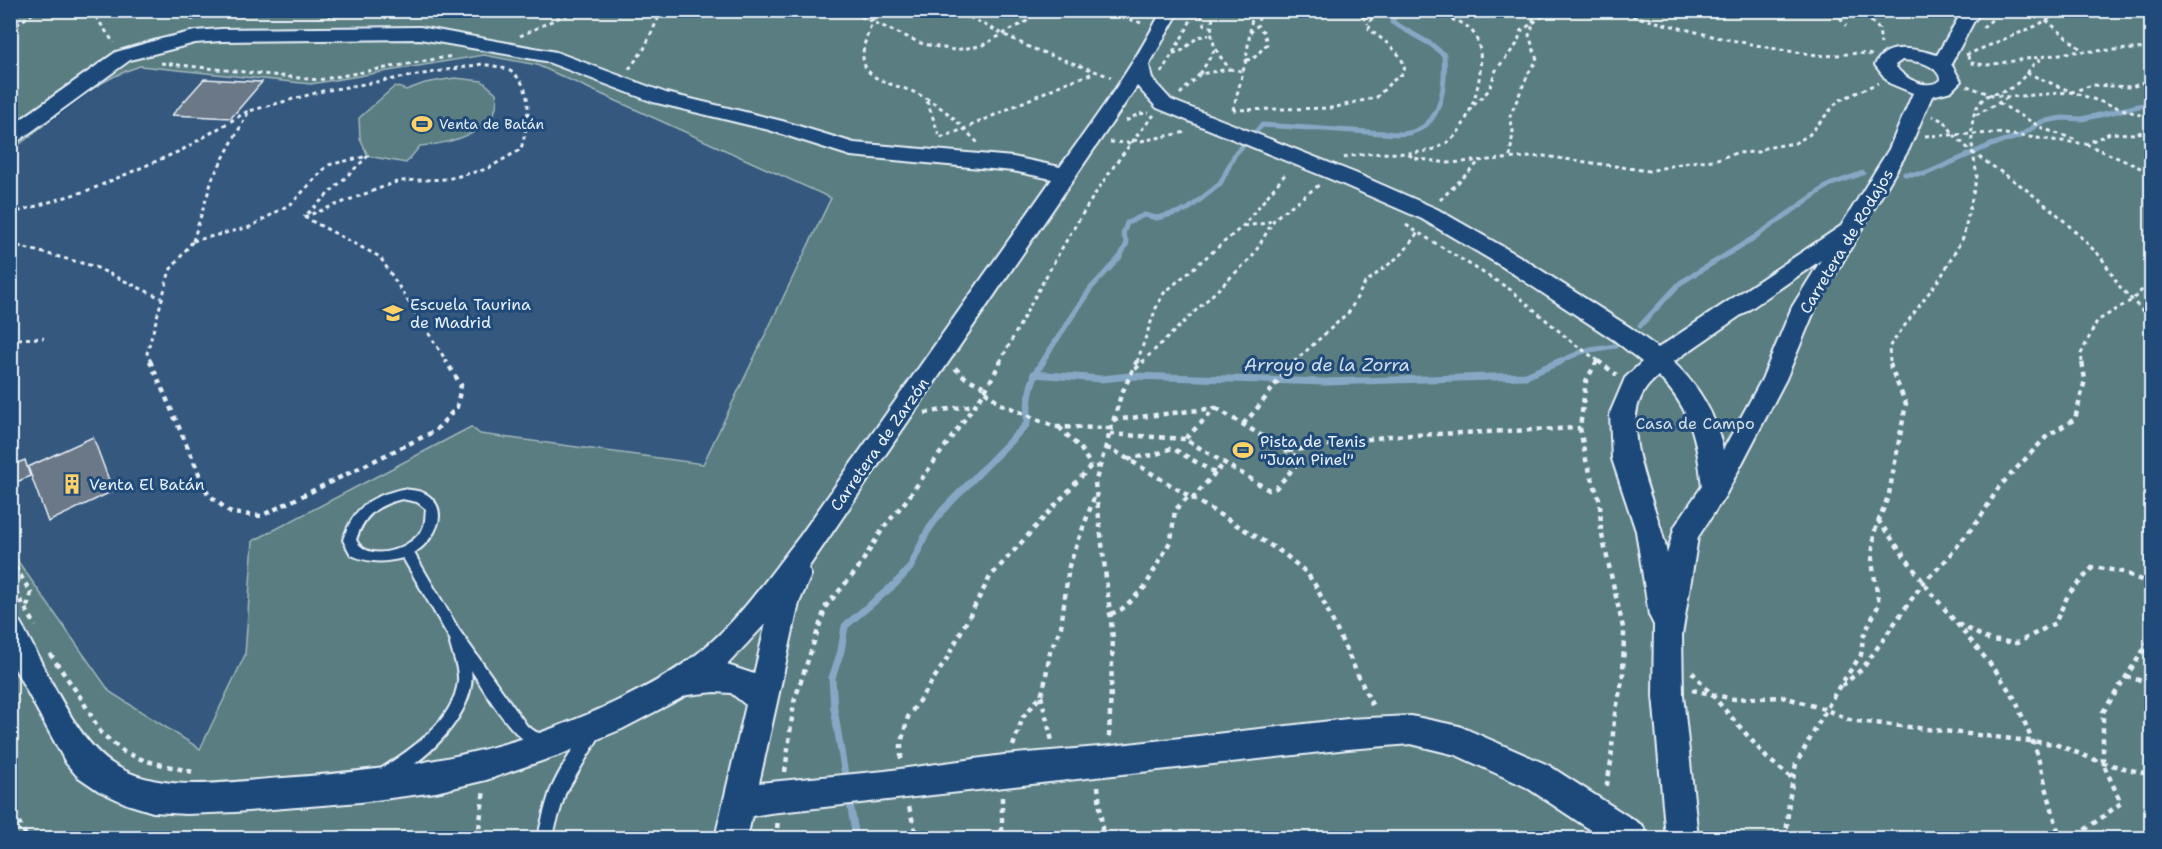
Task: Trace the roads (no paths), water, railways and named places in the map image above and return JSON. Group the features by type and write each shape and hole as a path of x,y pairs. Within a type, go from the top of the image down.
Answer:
{"street":[{"name":"Carretera de Zarzón","path":"23,616 70,745 87,764 107,778 136,792 152,796 202,799 363,787 457,772 487,765 600,725 683,682 730,644 810,544 1064,175 1113,125 1130,80 1162,30 1171,10"},
{"path":"1946,66 1909,54 1899,54 1887,61 1921,98 1941,88 1946,66 1966,18 1974,10"},
{"path":"10,137 123,56 195,37 289,33 420,33 549,56 660,98 775,125 851,149 998,163 1064,175"},
{"path":"1130,80 1134,90 1227,119 1294,163 1419,225 1494,251 1582,307 1658,360 1695,404 1709,435 1716,488"},
{"name":"Carretera de Rodajos","path":"1667,635 1685,534 1716,488 1774,379 1804,307 1877,188 1904,137 1921,98"},
{"path":"1113,125 1125,102 1168,101"},
{"path":"1682,838 1668,684 1667,635 1650,531 1625,459 1623,413 1634,385 1658,360 1851,228"},
{"path":"731,838 785,603 810,544"},
{"path":"683,682 707,678 730,680 745,684 763,701"},
{"path":"739,803 1004,770 1411,730 1459,741 1537,776 1608,829 1631,838"}],"lane":[{"path":"402,494 420,497 432,507 432,525 422,540 406,552 380,559 360,555 351,543 353,526 368,508 378,502 402,494"},
{"path":"406,552 454,634 522,731 532,738 551,742"},
{"path":"363,787 412,758 430,741 459,702 465,679 454,634"},
{"path":"545,838 558,792 578,756 600,725"}],"waterway":[{"path":"1042,362 1091,288 1120,257 1127,243 1123,234 1127,223 1144,215 1157,218 1187,210 1220,184 1235,154 1262,125 1398,134 1424,127 1438,108 1442,95 1444,55 1432,45 1392,22 1398,10"},
{"name":"Arroyo de la Zorra","path":"1905,174 1925,174 1991,145 2020,136 2041,122 2062,118 2082,119 2152,103"},
{"name":"Arroyo de la Zorra","path":"1640,326 1680,283 1752,239 1829,185 1863,173"},
{"name":"Arroyo de la Zorra","path":"1558,362 1584,351 1615,346"},
{"path":"1036,374 1043,361"},
{"name":"Arroyo de la Zorra","path":"1036,374 1101,379 1131,376 1325,382 1526,376 1561,361"},
{"path":"846,781 834,709 832,678 841,651 845,626 895,584 910,568 927,532 942,511 1027,424 1029,399 1036,374"},
{"path":"849,797 856,838"}],"place":[{"name":"Venta de Batán","path":"422,124"},
{"name":"Escuela Taurina de Madrid","path":"393,313"},
{"name":"Pista de Tenis \"Juan Pinel\"","path":"1243,450"},
{"name":"Venta El Batán","path":"72,484"}],"park label":[{"name":"Casa de Campo","path":"1695,423"}]}
